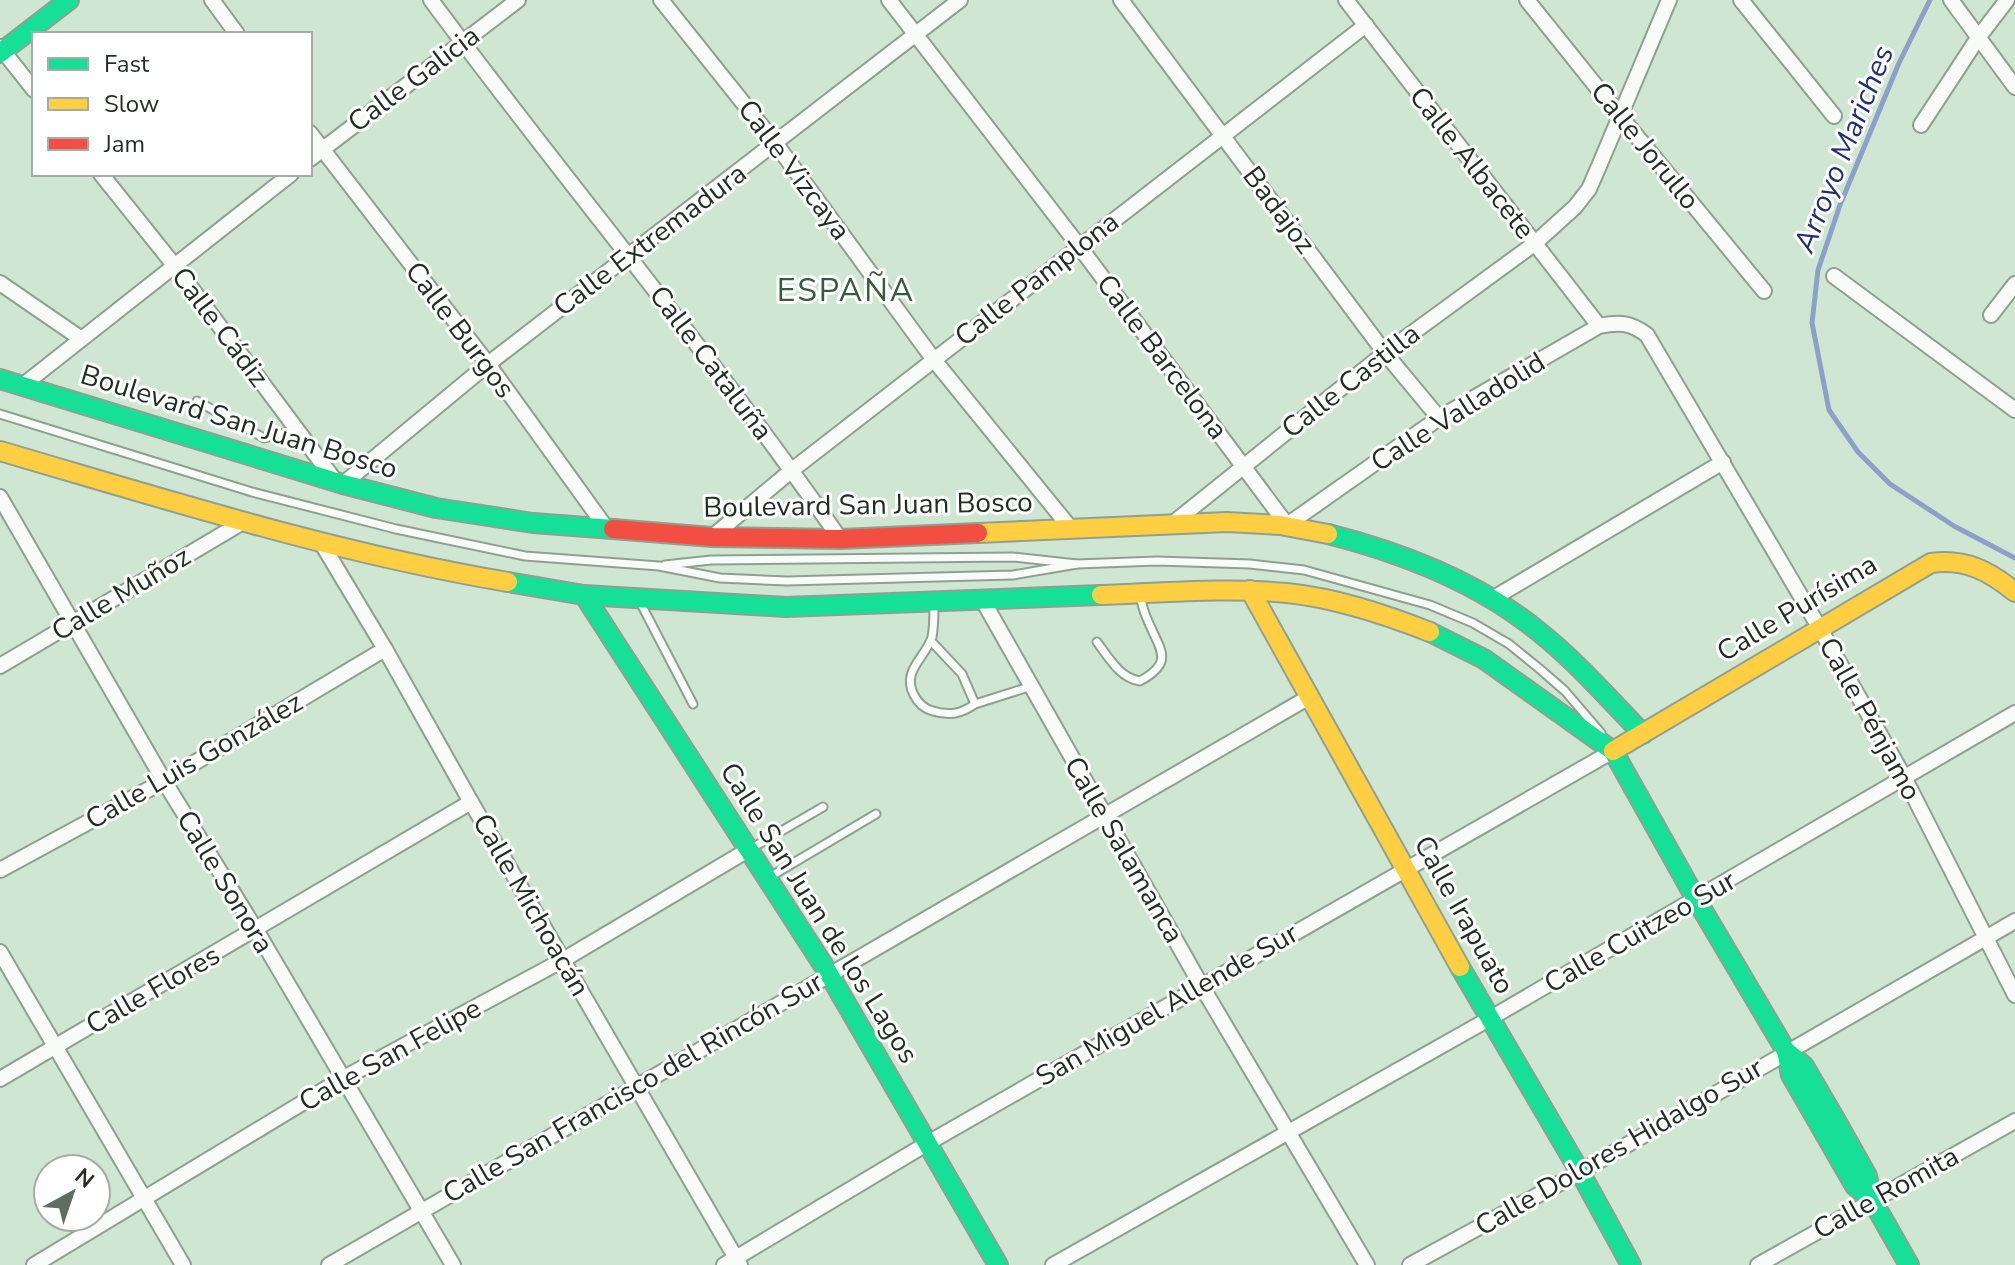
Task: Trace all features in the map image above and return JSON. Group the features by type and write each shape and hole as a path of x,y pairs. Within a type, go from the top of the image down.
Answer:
{"street":[{"path":"32,88 1,50 69,0"},
{"path":"212,0 236,32"},
{"name":"Calle Cataluña","path":"431,0 630,256 792,470 840,539"},
{"name":"Calle Galicia","path":"316,154 518,0"},
{"name":"Calle Vizcaya","path":"661,0 776,144 934,360 1072,530"},
{"name":"Calle Barcelona","path":"889,0 1079,246 1287,525"},
{"name":"Calle Extremadura","path":"340,483 488,364 960,0"},
{"name":"Badajoz","path":"1121,0 1385,353 1439,418"},
{"name":"Calle Albacete","path":"1346,0 1599,326"},
{"name":"Calle Jorullo","path":"1527,0 1764,291"},
{"name":"Calle Castilla","path":"1172,524 1385,353 1534,244 1575,207 1589,189 1669,0"},
{"path":"1741,0 1834,116"},
{"path":"1951,0 2015,87"},
{"path":"1921,125 2007,0"},
{"name":"Calle Pamplona","path":"712,537 792,470 1366,25"},
{"name":"Calle Burgos","path":"316,154 488,364 607,529"},
{"name":"Calle Cádiz","path":"103,176 340,483"},
{"path":"8,379 80,338 288,176"},
{"path":"1834,276 2015,410"},
{"path":"0,283 80,338"},
{"path":"1991,315 2015,284"},
{"name":"Calle Pénjamo","path":"1599,326 1623,322 1647,335 1904,777 2015,995"},
{"name":"Calle Valladolid","path":"1287,525 1439,418 1599,326"},
{"name":"Boulevard San Juan Bosco","path":"8,379 340,483 436,508 489,517 712,537 840,539 1227,522 1287,525 1379,548 1492,599 1537,630 1643,734"},
{"path":"4,456 322,544 441,571 584,595 786,607 1250,590 1328,600 1386,615 1432,633 1484,659 1613,751 1786,1051 1791,1075 1855,1186 1872,1200 1909,1265"},
{"path":"1492,599 1723,462"},
{"name":"Calle Sonora","path":"0,497 164,781 256,930 453,1265"},
{"name":"Calle Muñoz","path":"0,666 243,522"},
{"name":"Calle Michoacán","path":"322,544 637,1087 733,1263"},
{"name":"Calle Purísima","path":"1613,751 1914,571 1955,559 1994,576 2015,592"},
{"name":"Calle Irapuato","path":"1250,590 1489,1019 1631,1265"},
{"name":"Calle San Juan de los Lagos","path":"584,595 829,974 998,1265"},
{"name":"Calle Salamanca","path":"982,599 1201,985 1367,1265"},
{"name":"Calle Luis González","path":"0,870 164,781 385,649"},
{"name":"Calle San Francisco del Rincón Sur","path":"329,1265 355,1259 421,1212 1311,696"},
{"name":"Calle Cuitzeo Sur","path":"1053,1265 1489,1019 2015,713"},
{"name":"San Miguel Allende Sur","path":"733,1263 928,1143 1613,751"},
{"name":"Calle Flores","path":"0,1079 471,802"},
{"name":"Calle San Felipe","path":"34,1265 145,1201 342,1079 563,960 748,850"},
{"name":"Calle Dolores Hidalgo Sur","path":"1410,1265 1580,1172 2015,921"},
{"path":"0,952 183,1265"},
{"name":"Calle Romita","path":"1758,1265 2015,1121"}],"lane":[{"path":"197,401 264,438 297,430"},
{"path":"0,414 252,492 396,529 525,556 659,566 720,578 787,581 1013,575 1077,564 1157,561 1250,564 1304,570 1430,605 1473,623 1509,644 1541,670 1594,723 1613,751"},
{"path":"659,566 711,560 1013,557 1077,564"},
{"path":"1097,642 1114,665 1133,680 1140,681 1162,663 1163,654 1147,620 1139,593"},
{"path":"639,600 693,704"},
{"path":"935,600 931,641 919,656 910,685 917,700 927,710 943,714 965,711 975,704 1032,686"},
{"path":"931,641 962,674 975,704"},
{"path":"748,850 823,807"},
{"path":"767,879 876,814"}],"waterway":[{"name":"Arroyo Mariches","path":"1930,0 1899,63 1840,205 1818,270 1812,323 1829,410 1858,452 1890,484 1954,526 2015,558"}],"traffic: fast":[{"path":"0,53 69,0"},
{"path":"0,379 343,484 436,508 533,523 613,529"},
{"path":"1328,534 1412,560 1490,598 1552,643 1643,734"},
{"path":"508,582 584,595 786,607 1101,595"},
{"path":"584,595 829,974 998,1265"},
{"path":"1430,632 1484,659 1613,751 1786,1051 1804,1066 1835,1119 1867,1176 1872,1200 1909,1265"},
{"path":"1460,967 1631,1265"},
{"path":"1786,1051 1791,1075 1855,1186 1872,1200"}],"traffic: slow":[{"path":"0,451 316,541 508,582"},
{"path":"978,533 1227,522 1280,525 1328,534"},
{"path":"1613,751 1931,563 1966,564 1996,578 2015,592"},
{"path":"1101,595 1217,590 1287,593 1360,608 1430,632"},
{"path":"1250,590 1460,967"}],"traffic: jam":[{"path":"613,529 712,537 840,539 978,533"}],"district":[{"name":"ESPAÑA","path":"846,290"}]}
